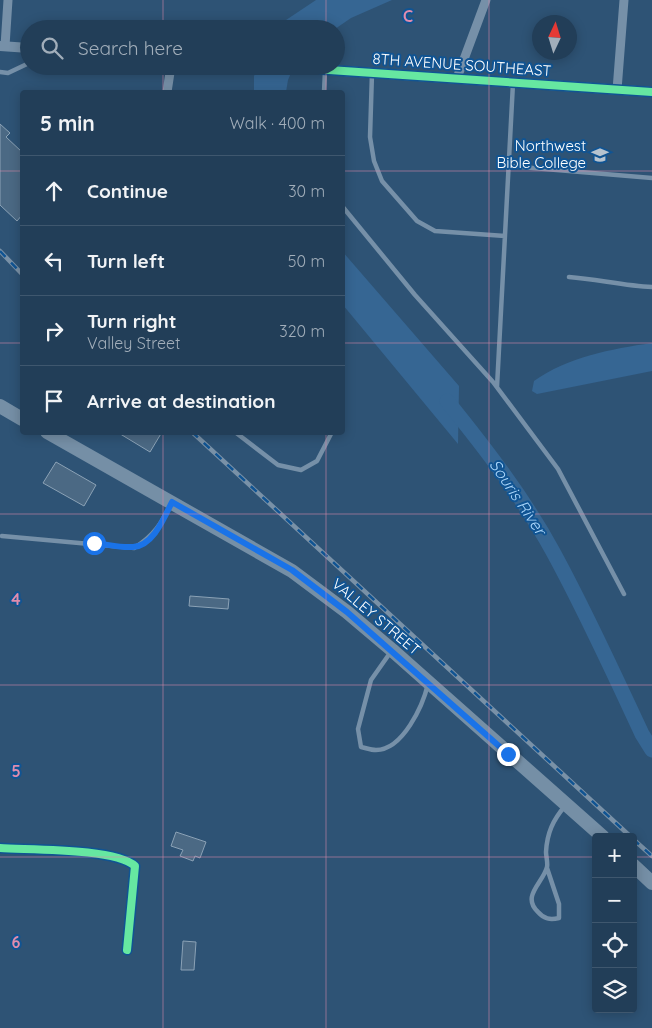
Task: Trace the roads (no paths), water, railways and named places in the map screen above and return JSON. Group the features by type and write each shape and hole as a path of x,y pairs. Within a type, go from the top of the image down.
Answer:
{"main road":[{"path":"0,406 20,418"},
{"name":"VALLEY STREET","path":"52,435 292,570 347,612 392,650 598,833"},
{"path":"637,869 652,883"}],"street":[{"path":"8,0 2,46 20,47"},
{"path":"457,78 486,0"},
{"path":"617,90 624,0"},
{"name":"8TH AVENUE SOUTHEAST","path":"345,70 652,92"},
{"path":"166,90 169,75"},
{"path":"0,848 91,853 128,860 135,866 127,950"}],"lane":[{"path":"0,72 8,73 20,67"},
{"path":"372,72 370,137 374,161 382,181 417,221 435,231 504,236"},
{"path":"324,90 325,75"},
{"path":"497,386 513,83"},
{"path":"509,166 652,178"},
{"path":"345,210 414,295 497,386 558,469 624,594"},
{"path":"569,277 595,279 621,286 652,287"},
{"path":"239,435 278,465 301,470 317,462 330,435"},
{"path":"2,536 134,548 148,540 160,527 172,502"},
{"path":"392,650 371,680 358,729 360,748 378,750 400,738 422,706 428,683"},
{"path":"547,868 534,890 531,900 534,908 540,915 548,919 554,919 559,918 559,904 547,868 547,839 558,815 566,805"}],"water":[{"path":"316,0 392,0 345,22 345,20 286,20"},
{"path":"290,75 286,90 254,90 254,76"},
{"path":"345,254 459,386 458,444 345,307"},
{"path":"652,343 652,371 537,394 532,391 534,381 575,360 606,351"}],"waterway":[{"name":"Souris River","path":"447,401 503,473 541,530 576,595 642,734 652,750"}],"railway":[{"path":"0,251 20,272"},
{"path":"195,435 627,833"},
{"path":"637,843 652,856"}],"place":[{"name":"Northwest Bible College","path":"600,155"}]}
